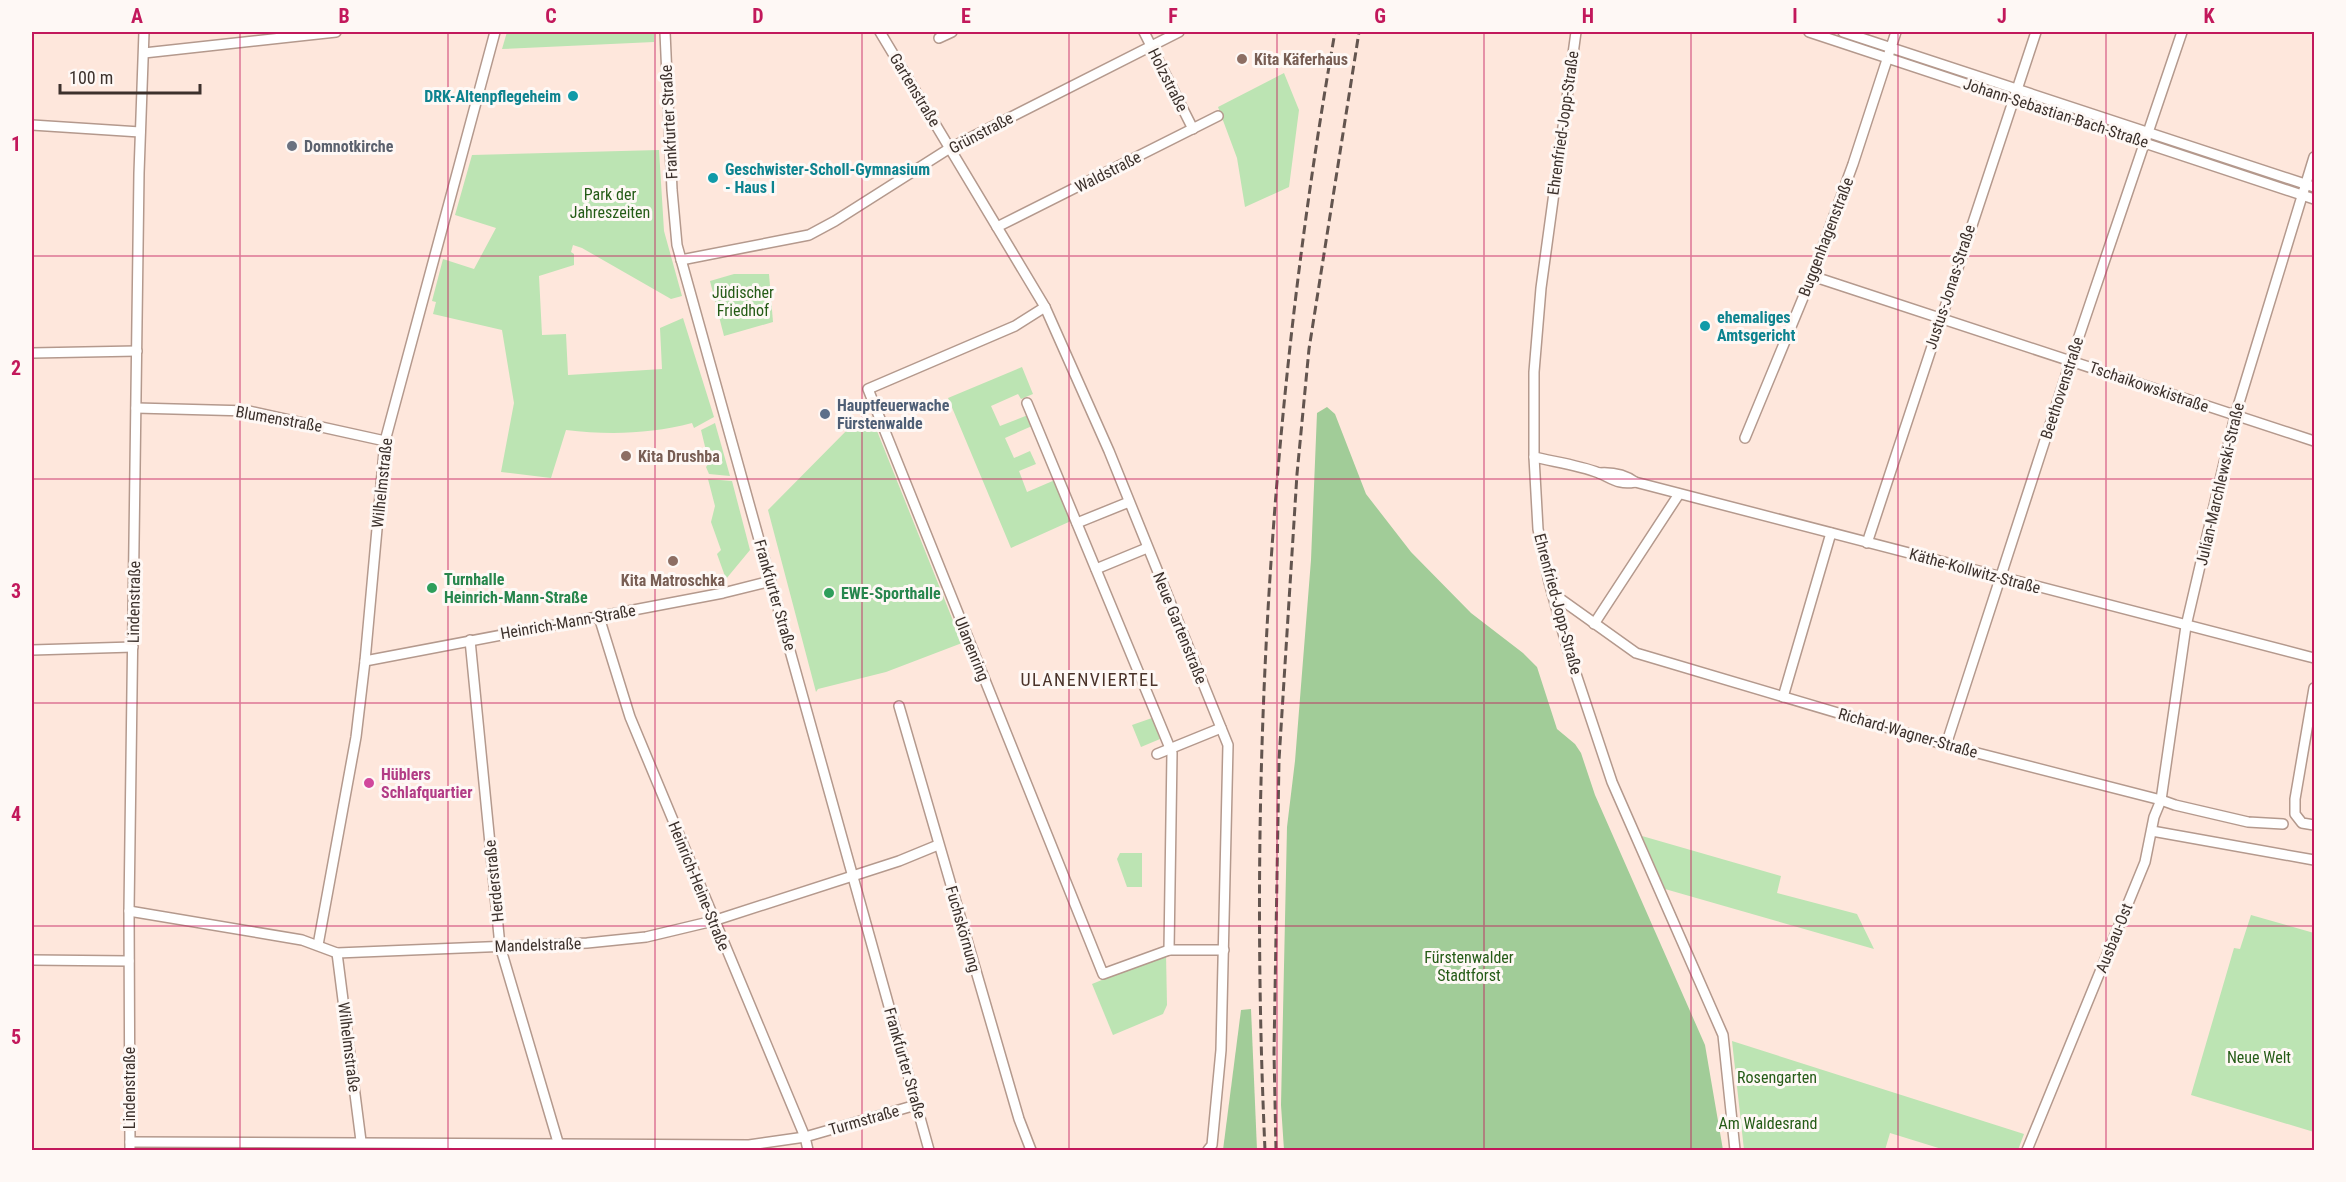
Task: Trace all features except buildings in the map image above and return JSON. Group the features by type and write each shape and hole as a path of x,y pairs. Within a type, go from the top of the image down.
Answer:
{"street":[{"name":"Lindenstraße","path":"130,1146 129,911 140,132 144,32"},
{"path":"144,53 336,32"},
{"name":"Wilhelmstraße","path":"318,945 355,743 365,662 385,441 495,32"},
{"name":"Frankfurter Straße","path":"664,32 677,245 929,1150"},
{"name":"Gartenstraße","path":"880,32 950,148"},
{"path":"939,38 952,32"},
{"name":"Holzstraße","path":"1144,32 1193,129"},
{"name":"Grünstraße","path":"681,260 809,235 950,148 1179,32"},
{"name":"Ehrenfried-Jopp-Straße","path":"1576,32 1541,288 1534,372 1534,457 1538,529 1567,647 1612,782 1723,1035 1735,1150"},
{"name":"Johann-Sebastian-Bach-Straße","path":"1809,32 2314,198"},
{"name":"Johann-Sebastian-Bach-Straße","path":"1843,32 2310,185"},
{"name":"Buggenhagenstraße","path":"1745,438 1812,276 1853,164 1896,32"},
{"name":"Justus-Jonas-Straße","path":"1867,543 2036,32"},
{"name":"Beethovenstraße","path":"1946,745 2071,360 2182,32"},
{"name":"Waldstraße","path":"997,227 1218,116"},
{"path":"32,125 140,132"},
{"name":"Neue Gartenstraße","path":"950,148 1045,307 1093,412 1227,745 1221,1050 1212,1145 1208,1150"},
{"name":"Julian-Marchlewski-Straße","path":"2154,817 2162,800 2186,626 2235,416 2302,194 2310,185 2314,158"},
{"name":"Tschaikowskistraße","path":"1812,276 1939,320 2071,360 2314,441"},
{"name":"Ulanenring","path":"1045,307 1015,326 868,389 1103,974 1168,950 1224,951"},
{"path":"32,353 137,351"},
{"path":"1027,403 1170,749 1168,950"},
{"name":"Blumenstraße","path":"136,408 249,411 385,441"},
{"name":"Käthe-Kollwitz-Straße","path":"1534,457 1599,473 1613,481 1625,484 1635,482 2314,658"},
{"path":"1594,624 1679,494"},
{"path":"1077,523 1129,502"},
{"path":"1783,697 1831,533"},
{"path":"1096,569 1147,548"},
{"name":"Heinrich-Mann-Straße","path":"365,662 723,593 771,581"},
{"name":"Richard-Wagner-Straße","path":"1552,593 1636,653 1946,745 2175,805 2248,822 2283,824"},
{"name":"Heinrich-Heine-Straße","path":"599,617 630,717 808,1150"},
{"name":"Herderstraße","path":"470,640 500,946 560,1148"},
{"path":"32,650 133,647"},
{"path":"2314,688 2295,799 2295,814 2302,823 2314,825"},
{"name":"Fuchskörnung","path":"899,706 1019,1119 1031,1150"},
{"path":"1157,754 1221,728"},
{"name":"Ausbau-Ost","path":"2027,1150 2145,862 2154,817"},
{"path":"2152,831 2314,860"},
{"name":"Mandelstraße","path":"129,911 302,940 337,953 587,943 646,937 713,921 898,861 938,845"},
{"name":"Wilhelmstraße","path":"337,953 361,1142"},
{"path":"32,960 129,961"},
{"name":"Turmstraße","path":"130,1146 361,1142 560,1148 749,1146 804,1137 916,1105"}],"green space":[{"path":"507,32 654,32 654,42 502,49"},
{"path":"1284,73 1299,110 1289,187 1245,207 1237,158 1218,107"},
{"name":"Park der Jahreszeiten","path":"659,150 664,231 682,296 671,299 573,245 571,252 574,254 574,265 539,276 542,335 566,334 568,375 662,369 660,328 683,318 714,417 694,428 692,423 629,432 598,433 566,430 551,478 501,472 514,403 502,330 433,314 436,302 432,301 443,259 474,269 496,228 455,215 472,155"},
{"name":"Jüdischer Friedhof","path":"734,274 769,274 773,322 724,336 710,281"},
{"path":"1022,367 1033,394 1021,399 1018,394 991,406 1000,426 1028,415 1032,426 1005,438 1014,458 1030,451 1036,464 1019,471 1027,492 1055,480 1071,521 1011,548 948,398"},
{"name":"Fürstenwalder Stadtforst","path":"1327,407 1335,414 1366,494 1411,552 1471,613 1523,653 1537,667 1557,729 1575,744 1581,753 1595,795 1705,1045 1723,1150 1284,1150 1281,1105 1287,827 1295,761 1311,560 1317,413"},
{"path":"871,416 962,643 886,672 818,689 816,692 768,510 854,423"},
{"path":"715,423 730,476 709,474 706,467 709,463 701,430"},
{"path":"708,479 732,481 750,550 726,579 717,554 721,550 711,522 715,506"},
{"path":"1152,718 1160,739 1141,747 1132,725"},
{"path":"1642,836 1781,876 1777,893 1857,914 1874,949 1665,889"},
{"path":"1120,853 1142,853 1142,887 1127,887 1117,859"},
{"name":"Neue Welt","path":"2251,915 2314,933 2314,1132 2191,1095 2234,948 2240,949"},
{"path":"1166,954 1167,1005 1163,1014 1113,1035 1092,984"},
{"path":"1251,1009 1257,1150 1223,1150 1241,1010"},
{"name":"Rosengarten","path":"1732,1041 2024,1134 2018,1150 1945,1150 1890,1133 1885,1150 1744,1150"}],"railway":[{"path":"1265,1150 1260,1010 1260,870 1269,589 1294,309 1335,32"},
{"path":"1276,1150 1274,1052 1279,760 1297,474 1309,349 1359,32"}],"place":[{"name":"Kita Käferhaus","path":"1242,59"},
{"name":"DRK-Altenpflegeheim","path":"573,96"},
{"name":"Domnotkirche","path":"292,146"},
{"name":"Geschwister-Scholl-Gymnasium - Haus I","path":"713,178"},
{"name":"ehemaliges Amtsgericht","path":"1705,326"},
{"name":"Hauptfeuerwache Fürstenwalde","path":"825,414"},
{"name":"Kita Drushba","path":"626,456"},
{"name":"Kita Matroschka","path":"673,561"},
{"name":"Turnhalle Heinrich-Mann-Straße","path":"432,588"},
{"name":"EWE-Sporthalle","path":"829,593"},
{"name":"Hüblers Schlafquartier","path":"369,783"}],"district":[{"name":"ULANENVIERTEL","path":"1090,679"}],"park label":[{"name":"Am Waldesrand","path":"1768,1123"}]}
